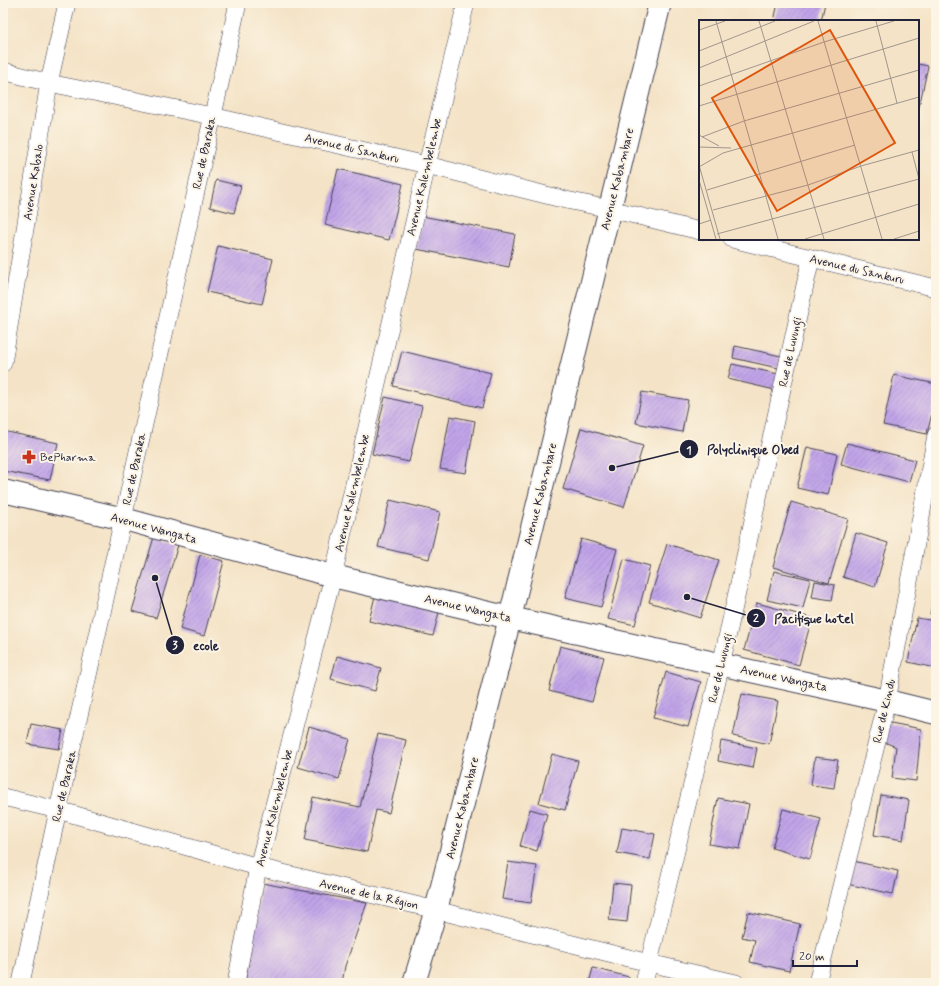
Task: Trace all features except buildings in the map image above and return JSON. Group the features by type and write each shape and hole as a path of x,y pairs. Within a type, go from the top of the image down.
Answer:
{"main road":[{"name":"Avenue Kabambare","path":"414,983 436,910 510,618 660,3"},
{"name":"Avenue Wangata","path":"3,491 124,519 333,576 510,618 888,701 936,713"}],"street":[{"name":"Avenue Kabalo","path":"3,363 49,83 67,3"},
{"name":"Rue de Baraka","path":"21,983 58,810 238,3"},
{"name":"Avenue Kalembelembe","path":"236,983 258,867 333,576 427,165 466,3"},
{"name":"Avenue du Sankuru","path":"3,71 49,83 212,116 427,165 566,200 699,231"},
{"name":"Avenue du Sankuru","path":"736,240 936,288"},
{"name":"Rue de Luvungi","path":"644,983 721,664 811,258"},
{"name":"Rue de Kindu","path":"817,983 888,701 936,435"},
{"name":"Avenue de la Région","path":"3,797 58,810 258,867 649,964 736,983"}],"place":[{"name":"BePharma","path":"29,457"},
{"name":"Polyclinique Obed","path":"612,468"},
{"name":"ecole","path":"155,578"},
{"name":"Pacifique hotel","path":"687,597"}]}
